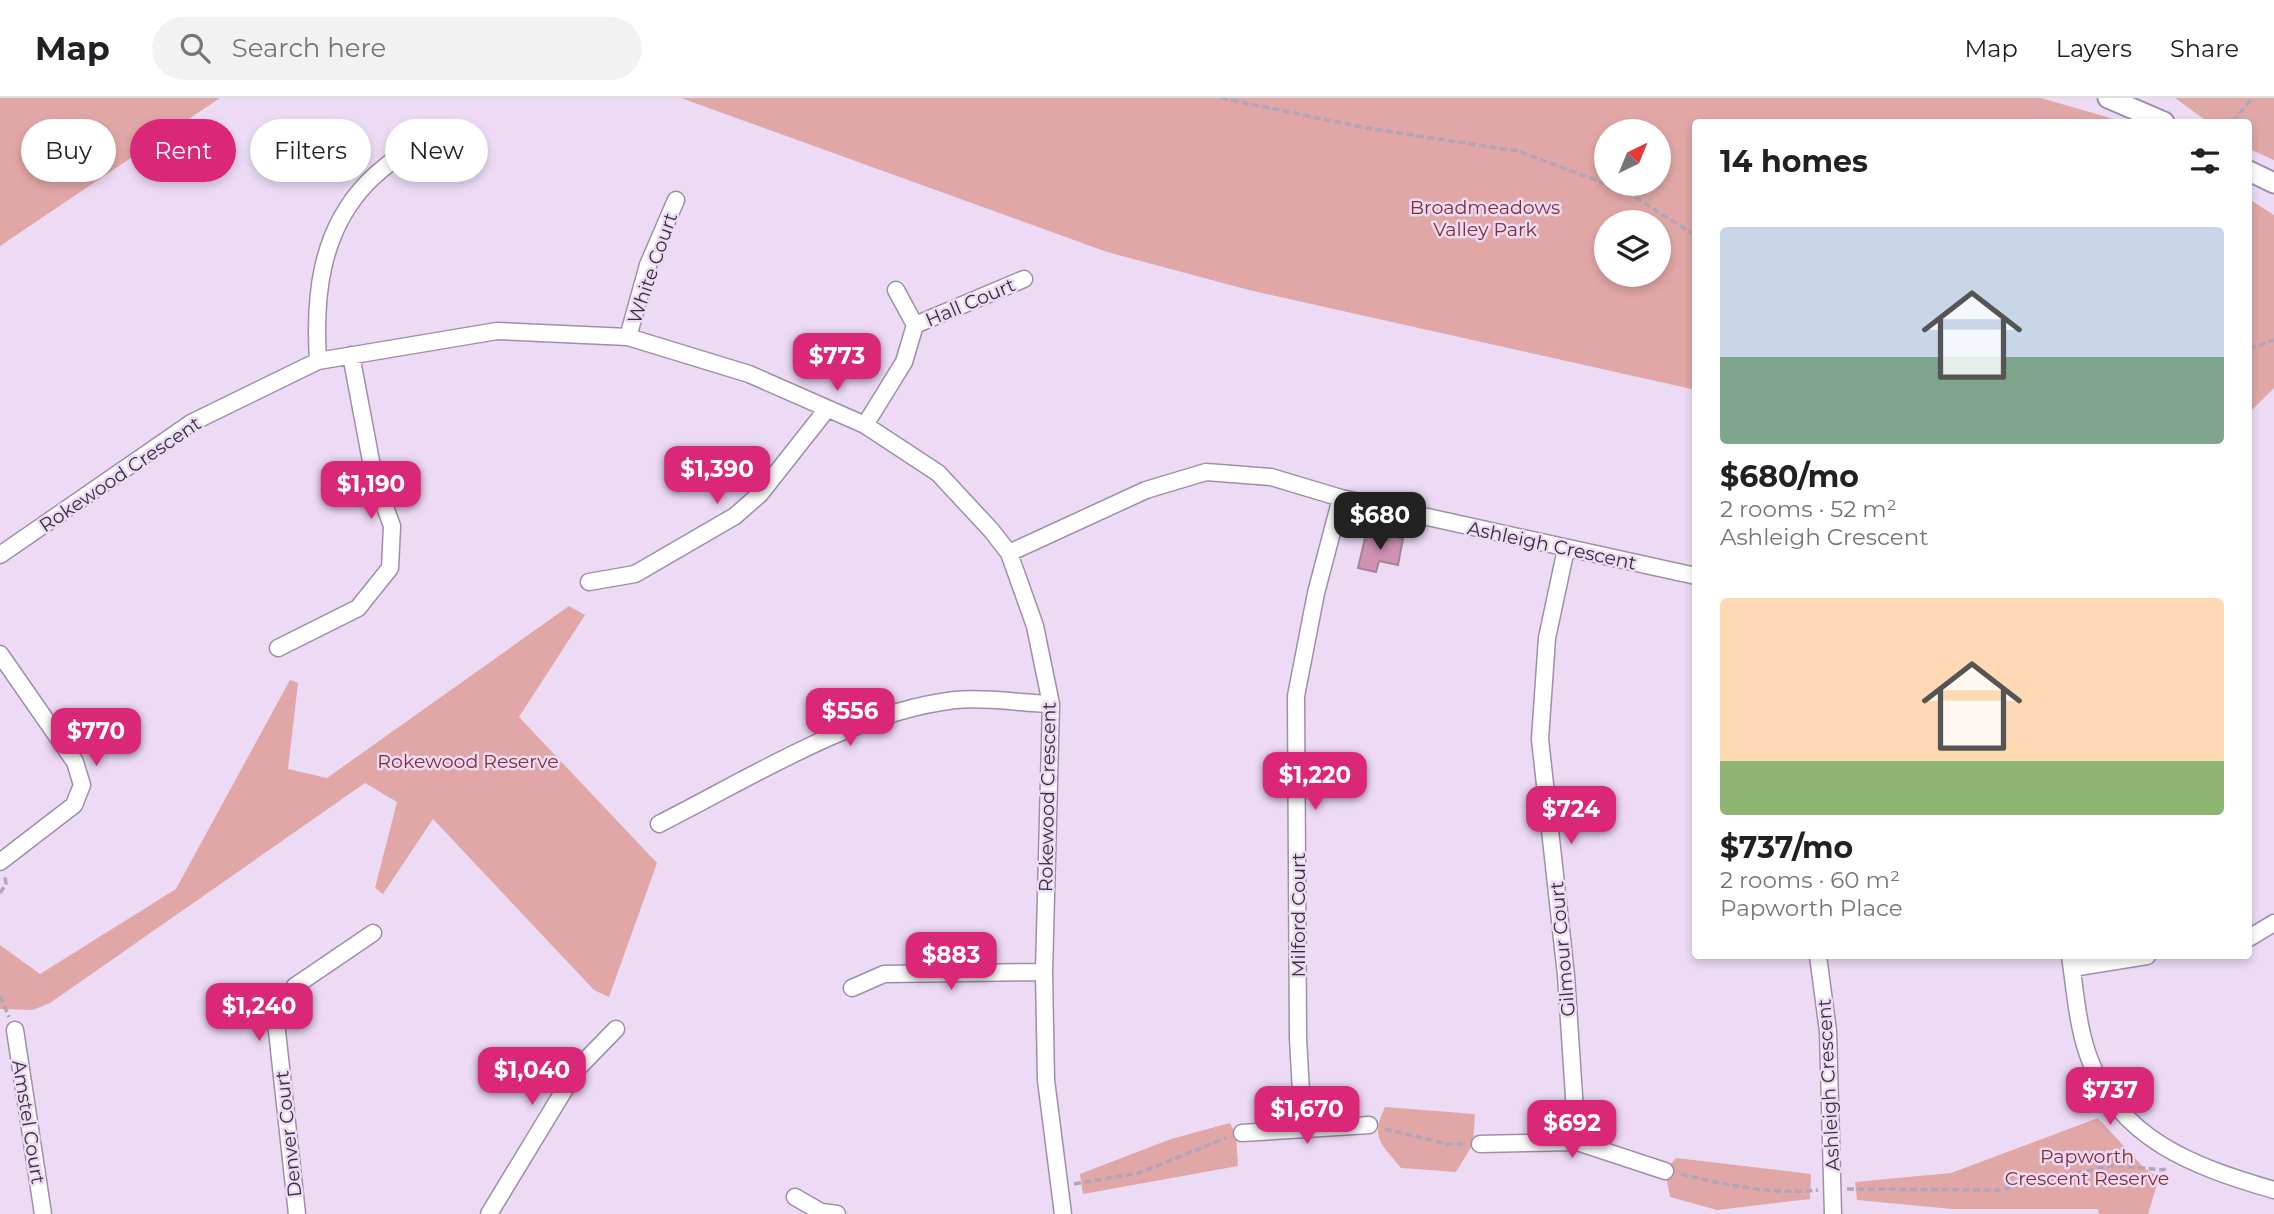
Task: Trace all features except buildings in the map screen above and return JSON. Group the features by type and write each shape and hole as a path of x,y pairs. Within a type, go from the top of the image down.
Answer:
{"street":[{"path":"2108,98 2157,119"},
{"path":"2147,98 2170,119"},
{"path":"318,360 315,313 321,270 339,222 366,184 385,169"},
{"path":"2252,172 2274,183"},
{"name":"White Court","path":"628,337 648,265 676,200"},
{"name":"Hall Court","path":"915,325 1024,279"},
{"name":"Hall Court","path":"865,425 904,362 915,325 896,290"},
{"name":"Rokewood Crescent","path":"0,555 191,423 318,360 497,331 628,337 749,374 865,425 938,472 1009,553 1032,615 1051,704 1044,972 1046,1080 1063,1214"},
{"path":"278,648 358,608 390,568 392,526 374,477 351,355"},
{"path":"589,582 635,574 736,516 761,494 827,409"},
{"name":"Ashleigh Crescent","path":"1009,553 1146,490 1206,472 1271,477 1341,498 1692,575"},
{"name":"Milford Court","path":"1303,1128 1298,1038 1296,696 1316,593 1341,498"},
{"name":"Gilmour Court","path":"1566,549 1544,660 1540,739 1566,975 1577,1142"},
{"path":"0,654 75,762 82,785 74,805 0,862"},
{"path":"659,824 864,721 900,710 957,700 1051,704"},
{"path":"2252,936 2274,923"},
{"name":"Denver Court","path":"297,1214 276,1021 295,986 373,933"},
{"name":"Ashleigh Crescent","path":"1818,959 1828,1031 1833,1214"},
{"path":"2109,959 2071,962 2080,1023 2097,1076 2126,1118 2153,1142 2182,1158 2274,1190"},
{"path":"852,988 884,974 1044,972"},
{"path":"489,1214 578,1069 615,1029"},
{"name":"Amstel Court","path":"15,1030 43,1214"},
{"path":"1242,1133 1369,1125"},
{"path":"1480,1144 1577,1142 1665,1171"},
{"path":"795,1197 821,1212 837,1214"}],"path":[{"path":"1221,98 1366,128 1518,151 1594,179"},
{"path":"2235,119 2252,98"},
{"path":"1633,196 1692,233"},
{"path":"2252,348 2274,340"},
{"path":"0,996 15,1030"},
{"path":"1369,1125 1447,1144 1480,1144"},
{"path":"1058,1187 1139,1173 1199,1147 1242,1133"},
{"path":"1665,1171 1734,1186 1793,1193 1833,1189 1999,1190 2115,1165 2163,1170 2182,1158"}],"green space":[{"path":"0,98 220,98 189,119 130,119 130,159 116,168 116,119 21,119 21,182 95,182 0,246"},
{"name":"Broadmeadows Valley Park","path":"681,98 2041,98 2114,119 1692,119 1692,389 1249,290 1107,252"},
{"path":"2175,98 2274,98 2274,160 2252,150 2252,119 2204,119"},
{"path":"2252,201 2274,215 2274,388 2252,410"},
{"name":"Rokewood Reserve","path":"569,606 585,615 519,717 657,863 609,997 594,990 433,819 383,894 375,888 397,802 365,783 50,1003 33,1010 0,1009 0,945 40,974 176,889 290,680 298,683 288,769 327,778"},
{"path":"1385,1107 1475,1114 1473,1144 1456,1172 1401,1168 1383,1146 1378,1134"},
{"name":"Papworth Crescent Reserve","path":"2098,1118 2144,1168 2159,1178 2148,1214 2099,1214 2098,1209 1952,1209 1857,1200 1855,1182 1951,1173"},
{"path":"1230,1123 1236,1135 1238,1166 1083,1194 1080,1174 1171,1139"},
{"path":"1676,1158 1811,1174 1810,1199 1717,1210 1670,1197 1665,1171"}]}
